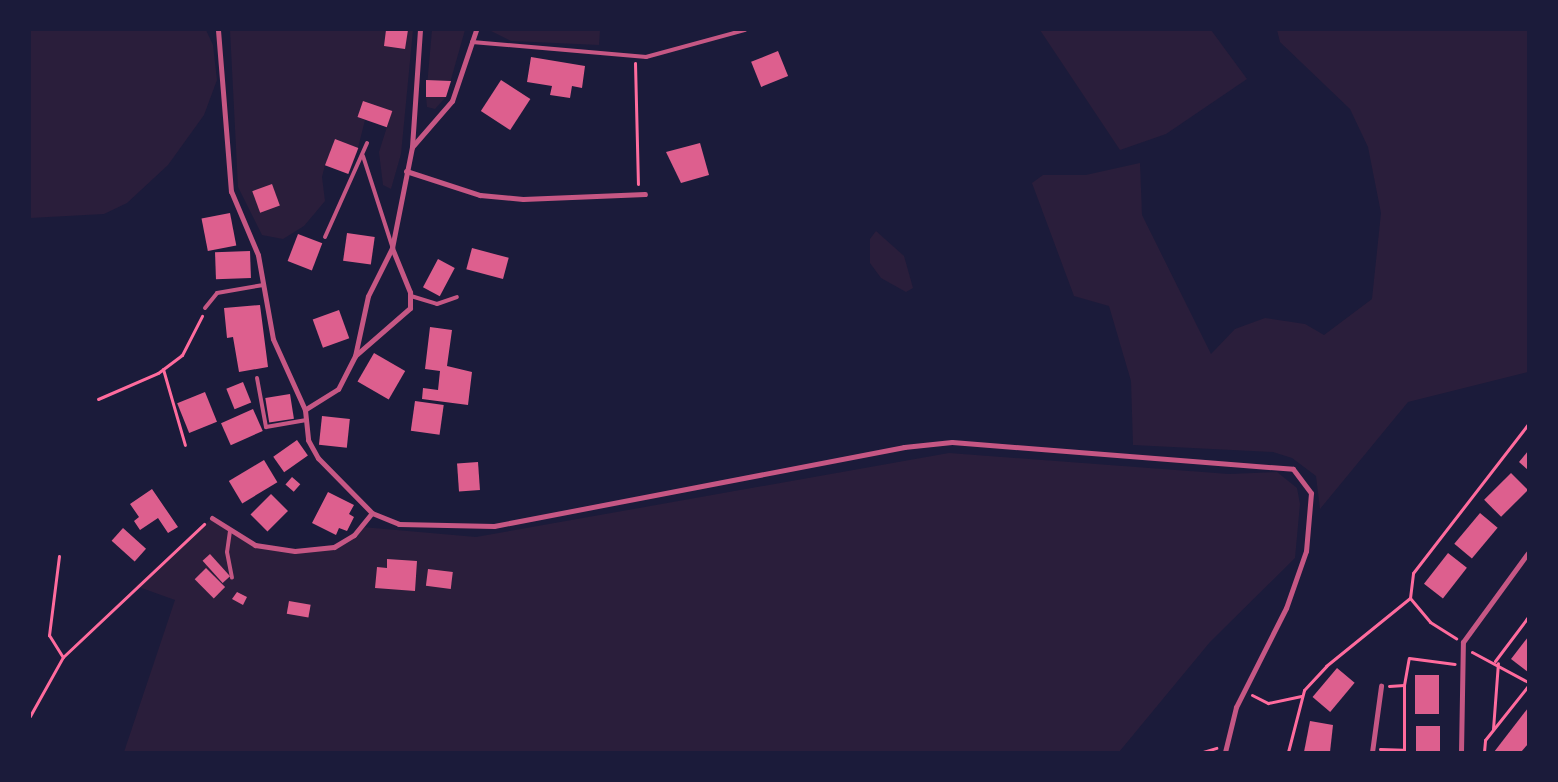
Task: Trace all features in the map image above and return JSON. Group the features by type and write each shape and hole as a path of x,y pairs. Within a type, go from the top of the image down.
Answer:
{"street":[{"path":"218,30 231,191 254,240 273,338 305,410 311,449 372,512 413,527 494,526 904,448 952,442 1284,466 1301,475 1311,493 1306,551 1283,614 1243,689 1225,752"},
{"path":"305,410 343,384 355,356 368,296 392,248 412,147 420,30"},
{"path":"412,147 452,100 476,30"},
{"path":"406,171 480,194 522,200 646,194"},
{"path":"355,356 403,318 410,308 410,296 392,248"},
{"path":"212,518 230,531 274,549 326,549 354,535 372,512"},
{"path":"1461,752 1460,665 1463,642 1528,553"},
{"path":"1372,751 1381,686"}],"lane":[{"path":"472,42 635,58 678,51 745,30"},
{"path":"325,237 363,156 366,143"},
{"path":"363,156 392,248"},
{"path":"205,308 218,294 263,285"},
{"path":"410,296 437,304 456,297"},
{"path":"257,378 266,427 306,420"},
{"path":"230,531 227,552 232,578"}],"path":[{"path":"635,58 638,194"},
{"path":"98,399 162,370 189,349 205,308"},
{"path":"162,370 185,445"},
{"path":"1288,752 1301,696 1326,666 1410,598 1414,573 1528,424"},
{"path":"30,716 64,657 212,518"},
{"path":"59,556 49,635 64,657"},
{"path":"1410,598 1430,622 1463,642"},
{"path":"1493,729 1497,662 1528,617"},
{"path":"1462,649 1497,662 1528,682"},
{"path":"1372,751 1404,751 1404,685 1409,658 1460,665"},
{"path":"1381,686 1404,685"},
{"path":"1484,752 1485,740 1528,686"},
{"path":"1243,689 1268,704 1301,696"}],"shaded area":[{"path":"30,30 206,30 213,45 217,80 204,115 168,165 127,203 104,214 30,218"},
{"path":"230,30 413,30 401,154 391,189 383,185 379,152 392,111 363,101 357,117 365,120 358,148 335,139 325,165 322,177 325,201 304,226 283,239 262,235 238,187"},
{"path":"432,30 465,30 446,97 435,109 427,107 426,97"},
{"path":"489,30 600,30 599,45 511,41"},
{"path":"1040,30 1211,30 1247,79 1166,134 1120,150"},
{"path":"1277,30 1528,30 1528,372 1408,402 1320,509 1316,476 1292,458 1273,452 1133,445 1131,381 1109,306 1074,296 1032,183 1043,175 1086,175 1140,163 1142,215 1211,354 1235,329 1265,318 1305,324 1324,335 1372,299 1381,213 1368,147 1350,109 1280,42"},
{"path":"876,231 904,256 913,288 906,292 881,278 870,263 870,239"},
{"path":"949,453 1229,474 1277,472 1297,488 1300,504 1295,558 1210,642 1119,752 124,752 175,600 136,586 212,518 241,538 274,549 334,547 362,527 476,537"}],"building":[{"path":"386,30 408,30 405,49 384,46"},
{"path":"778,51 788,76 761,87 751,62"},
{"path":"531,57 585,66 582,88 572,86 570,98 550,95 552,86 527,82"},
{"path":"426,80 451,81 446,97 426,97"},
{"path":"501,80 530,99 510,130 481,111"},
{"path":"363,101 392,111 387,127 357,117"},
{"path":"335,139 358,148 348,174 325,165"},
{"path":"700,143 709,175 681,183 666,152"},
{"path":"272,184 280,206 260,213 252,191"},
{"path":"230,213 236,245 208,251 202,219"},
{"path":"347,233 375,237 371,265 343,261"},
{"path":"298,234 322,243 312,270 288,261"},
{"path":"472,248 509,258 503,279 466,269"},
{"path":"250,251 251,278 216,279 215,252"},
{"path":"438,259 455,268 440,296 423,287"},
{"path":"260,305 268,367 239,372 233,337 227,338 224,308"},
{"path":"339,310 349,338 323,348 313,320"},
{"path":"430,327 452,330 447,366 472,372 468,405 422,399 423,388 438,390 440,371 425,369"},
{"path":"374,353 405,371 389,400 358,382"},
{"path":"243,382 251,402 235,409 226,389"},
{"path":"205,392 217,422 189,433 177,403"},
{"path":"290,394 294,419 269,423 265,398"},
{"path":"415,401 444,405 440,435 411,431"},
{"path":"253,409 263,431 231,445 221,423"},
{"path":"322,416 350,419 347,448 319,445"},
{"path":"297,440 308,456 284,472 273,457"},
{"path":"1528,451 1528,470 1519,462"},
{"path":"264,460 277,482 242,503 229,481"},
{"path":"478,462 480,490 459,491 457,463"},
{"path":"1511,473 1528,490 1501,517 1484,500"},
{"path":"292,477 300,484 294,492 285,485"},
{"path":"152,489 178,527 168,533 158,518 140,530 134,521 139,517 130,504"},
{"path":"328,492 354,505 349,514 354,517 347,531 339,528 336,535 312,523"},
{"path":"271,494 288,511 267,531 250,515"},
{"path":"1480,513 1498,528 1472,558 1454,544"},
{"path":"123,528 146,549 135,561 112,541"},
{"path":"1448,553 1467,568 1443,599 1424,584"},
{"path":"210,554 230,576 223,583 203,561"},
{"path":"387,559 417,561 415,591 375,588 377,567 387,568"},
{"path":"206,568 225,587 214,598 195,579"},
{"path":"428,569 453,572 451,589 426,586"},
{"path":"237,592 247,597 243,605 232,599"},
{"path":"289,601 311,605 308,618 287,614"},
{"path":"1528,637 1528,672 1511,659"},
{"path":"1337,668 1355,683 1330,712 1313,697"},
{"path":"1415,675 1439,675 1439,714 1415,714"},
{"path":"1528,708 1528,744 1521,752 1494,752"},
{"path":"1310,721 1333,725 1330,752 1304,752"},
{"path":"1416,726 1440,726 1440,752 1416,752"}]}
